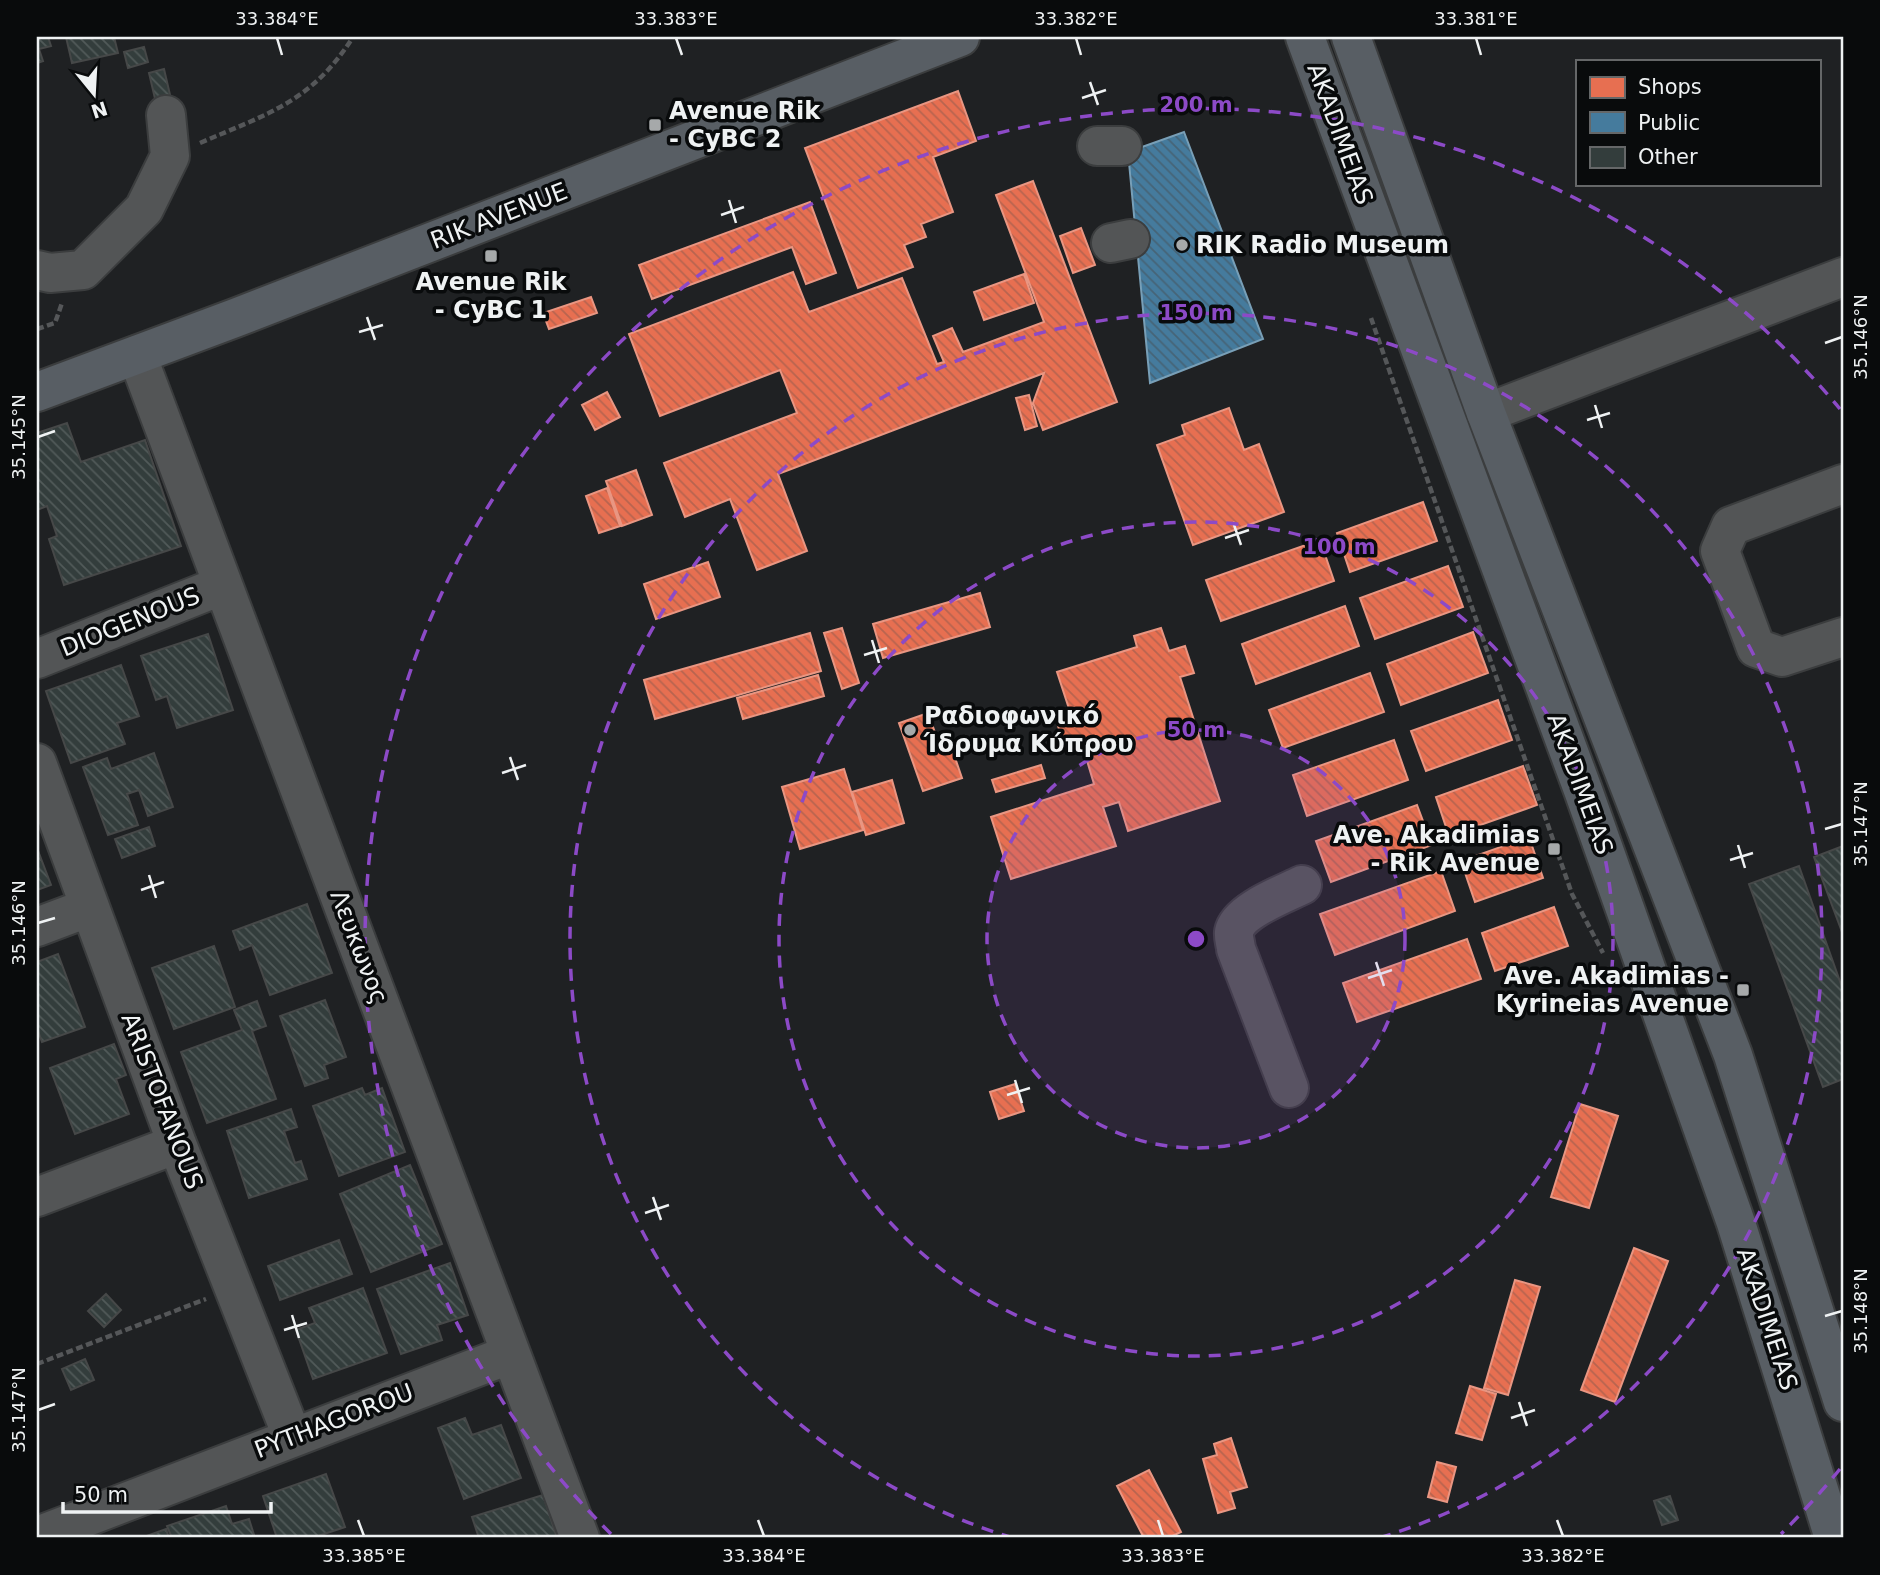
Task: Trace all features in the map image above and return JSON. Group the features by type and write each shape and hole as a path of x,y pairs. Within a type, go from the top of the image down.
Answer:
{"main road":[{"name":"RIK AVENUE","path":"37,392 960,37"},
{"name":"AKADIMEIAS","path":"1305,37 1583,790 1736,1223 1834,1538"},
{"name":"AKADIMEIAS","path":"1350,37 1486,413 1733,1055 1843,1402"}],"street":[{"path":"37,270 51,273 83,270 144,209 170,156 166,115"},
{"path":"1486,413 1843,277"},
{"name":"Λευκωνος","path":"137,355 580,1538"},
{"path":"1843,484 1731,526 1720,551 1756,648 1782,657 1843,637"},
{"name":"DIOGENOUS","path":"37,659 223,585"},
{"name":"ARISTOFANOUS","path":"37,763 177,1144 292,1437"},
{"path":"1289,1087 1236,949 1234,932 1242,918 1302,885"},
{"path":"37,927 90,907"},
{"path":"37,1197 177,1144"},
{"name":"PYTHAGOROU","path":"39,1533 511,1354"}],"path":[{"path":"170,156 292,102 334,67 353,37"},
{"path":"1368,310 1572,894 1608,961"},
{"path":"37,1364 234,1289"}],"building: Shops":[{"path":"958,91 976,141 933,157 953,212 921,224 926,237 904,245 913,267 858,288 805,148"},
{"path":"1033,181 1117,402 1043,430 1033,403 1044,373 778,474 807,551 757,570 730,499 685,517 664,463 797,413 780,370 660,416 629,334 793,272 809,312 902,278 937,364 944,362 933,336 952,328 963,352 1044,322 996,195"},
{"path":"810,202 836,273 806,284 792,247 652,299 639,265"},
{"path":"1081,228 1095,265 1073,273 1060,236"},
{"path":"1024,274 1034,303 984,320 974,292"},
{"path":"591,297 597,313 549,329 543,313"},
{"path":"607,392 620,417 595,430 582,405"},
{"path":"1029,395 1037,426 1025,430 1016,398"},
{"path":"1229,408 1244,450 1259,444 1284,512 1193,545 1157,445 1185,435 1182,425"},
{"path":"636,470 652,515 622,526 606,481"},
{"path":"607,488 620,526 599,533 586,496"},
{"path":"1423,502 1437,541 1350,572 1337,533"},
{"path":"1320,540 1334,581 1221,621 1206,580"},
{"path":"708,562 720,597 656,619 644,584"},
{"path":"1448,566 1463,607 1375,639 1360,598"},
{"path":"980,593 990,627 883,658 873,624"},
{"path":"1345,606 1359,646 1256,684 1242,644"},
{"path":"842,628 859,683 842,689 824,633"},
{"path":"1161,628 1169,651 1185,646 1194,673 1180,677 1220,801 1128,831 1119,802 1103,807 1116,846 1011,879 991,817 1094,784 1082,744 1065,750 1058,726 1073,721 1057,672 1137,647 1134,636"},
{"path":"1473,632 1488,673 1401,705 1387,664"},
{"path":"810,633 821,671 655,719 644,680"},
{"path":"1370,673 1384,712 1283,748 1269,710"},
{"path":"818,675 824,696 743,719 737,698"},
{"path":"1498,700 1512,740 1426,771 1411,731"},
{"path":"928,713 942,752 952,749 962,778 923,791 899,723"},
{"path":"1394,740 1408,780 1307,816 1293,775"},
{"path":"1041,765 1045,778 996,792 992,780"},
{"path":"1523,766 1537,805 1449,836 1436,797"},
{"path":"844,769 863,830 800,849 782,787"},
{"path":"892,780 904,823 866,835 852,792"},
{"path":"1417,805 1432,845 1331,882 1316,841"},
{"path":"1529,837 1543,878 1475,902 1461,861"},
{"path":"1441,871 1455,911 1335,955 1320,914"},
{"path":"1554,907 1568,946 1495,971 1482,933"},
{"path":"1467,939 1481,979 1357,1022 1343,983"},
{"path":"1015,1084 1024,1111 999,1119 990,1092"},
{"path":"1580,1104 1618,1116 1589,1208 1551,1197"},
{"path":"1634,1248 1668,1261 1615,1402 1581,1390"},
{"path":"1515,1280 1540,1287 1508,1395 1484,1388"},
{"path":"1470,1386 1496,1394 1482,1440 1456,1433"},
{"path":"1231,1438 1247,1487 1230,1492 1235,1508 1218,1513 1203,1459 1217,1455 1214,1444"},
{"path":"1437,1462 1456,1467 1447,1502 1428,1497"},
{"path":"1149,1470 1181,1532 1168,1538 1144,1538 1117,1486"}],"building: Public":[{"name":"RIK Radio Museum","path":"1184,132 1263,339 1150,383 1128,152"}],"building: Other":[{"path":"37,37 48,37 51,46 39,49 43,61 37,63"},
{"path":"66,37 114,37 118,53 72,63"},
{"path":"144,47 148,62 128,68 124,52"},
{"path":"164,69 171,99 156,103 149,73"},
{"path":"67,423 81,462 145,440 181,546 64,585 49,539 57,536 47,506 37,510 37,433"},
{"path":"208,634 233,710 177,728 167,696 156,700 141,656"},
{"path":"121,665 139,716 117,723 125,744 71,763 46,691"},
{"path":"154,753 173,807 148,816 139,790 127,794 138,825 108,835 83,767 107,758 111,769"},
{"path":"149,827 155,846 122,858 115,839"},
{"path":"1843,846 1843,931 1842,932 1814,857"},
{"path":"37,848 51,885 37,890"},
{"path":"1799,866 1843,990 1843,1079 1823,1087 1749,884"},
{"path":"307,904 332,973 270,995 252,945 240,950 233,931"},
{"path":"214,946 235,1007 174,1029 152,968"},
{"path":"58,954 85,1027 42,1042 37,1028 37,962"},
{"path":"325,1000 346,1057 324,1065 328,1078 305,1086 280,1016"},
{"path":"257,1001 266,1026 252,1031 276,1099 207,1123 181,1052 242,1030 234,1010"},
{"path":"114,1044 126,1075 116,1079 129,1114 75,1134 50,1068"},
{"path":"362,1088 365,1095 382,1088 405,1152 339,1176 313,1106"},
{"path":"291,1109 297,1127 284,1131 295,1163 301,1161 307,1179 249,1198 227,1131"},
{"path":"410,1165 442,1244 371,1272 340,1194"},
{"path":"339,1240 352,1274 280,1300 268,1266"},
{"path":"450,1263 468,1315 437,1325 442,1340 401,1354 377,1289"},
{"path":"363,1288 387,1353 313,1379 296,1330 315,1323 309,1308"},
{"path":"106,1294 121,1310 104,1327 88,1311"},
{"path":"85,1359 94,1380 71,1390 62,1369"},
{"path":"465,1418 472,1435 501,1425 521,1478 464,1499 438,1428"},
{"path":"326,1474 345,1527 312,1538 277,1538 263,1496"},
{"path":"543,1495 557,1538 479,1538 472,1517"},
{"path":"1670,1496 1678,1520 1662,1525 1654,1501"},
{"path":"226,1506 232,1524 249,1519 255,1538 172,1538 167,1526"},
{"path":"166,1529 169,1538 141,1538"}],"place":[{"name":"Avenue Rik - CyBC 2","path":"655,125"},
{"name":"RIK Radio Museum","path":"1182,245"},
{"name":"Avenue Rik - CyBC 1","path":"491,256"},
{"name":"Ραδιοφωνικό Ίδρυμα Κύπρου","path":"910,730"},
{"name":"Ave. Akadimias - Rik Avenue","path":"1554,849"},
{"name":"Ave. Akadimias - Kyrineias Avenue","path":"1743,990"}]}
